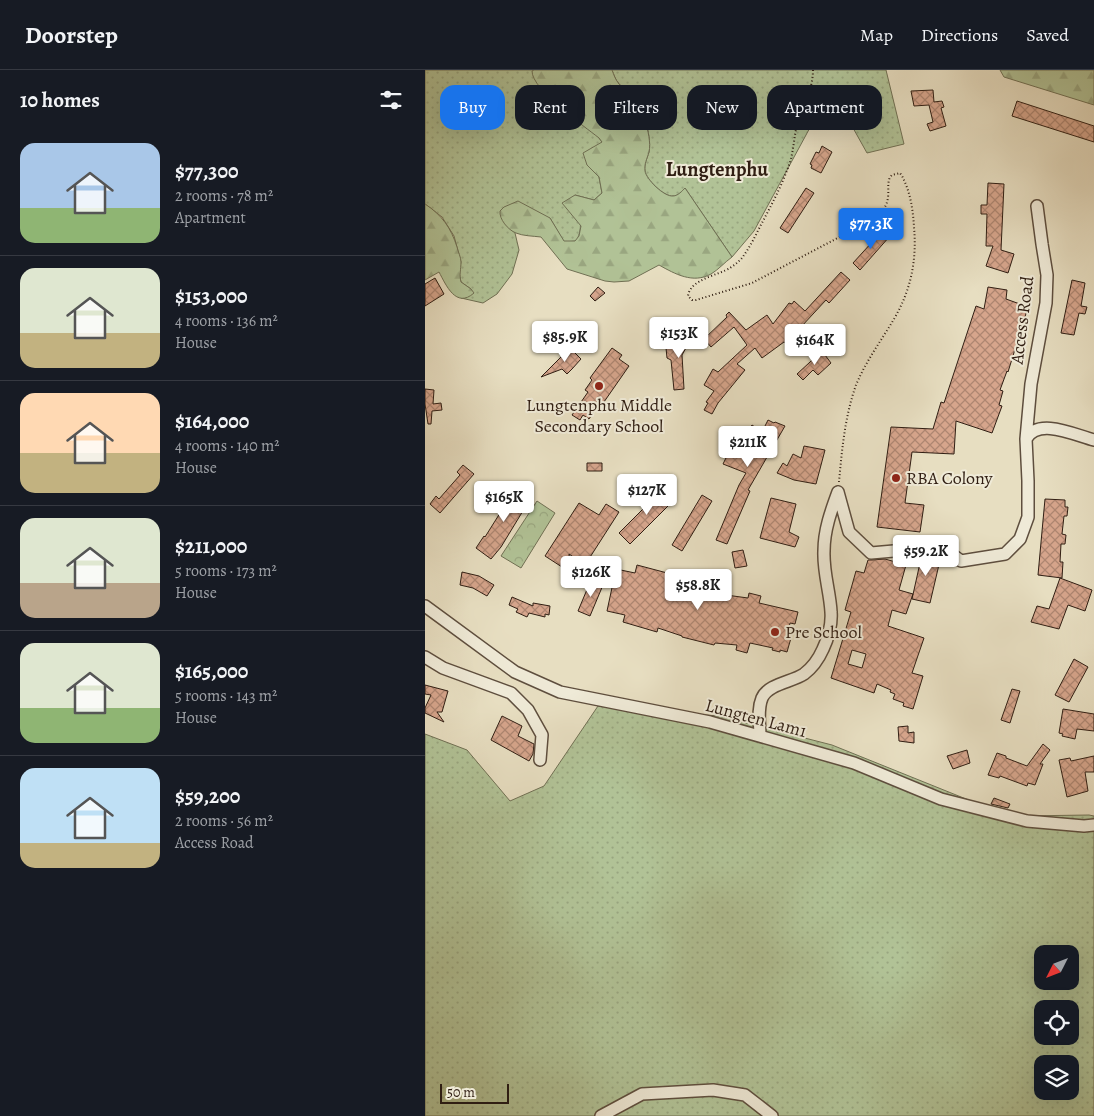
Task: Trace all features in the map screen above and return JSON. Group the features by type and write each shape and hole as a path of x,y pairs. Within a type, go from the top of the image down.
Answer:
{"street":[{"name":"Access Road","path":"838,492 849,532 871,553 905,550 934,544 961,561 1005,554 1020,539 1027,517 1026,439 1031,384 1047,293 1047,275 1037,206"},
{"path":"1026,439 1029,433 1039,428 1051,428 1094,440"},
{"path":"760,736 759,710 764,694 769,689 804,674 819,657 827,639 831,614 824,552 826,530 838,492"},
{"name":"Lungten Lam1","path":"425,606 515,672 560,692 710,722 854,763 941,799 1027,821 1084,826 1094,825"},
{"path":"425,657 443,668 511,693 528,710 542,735 540,760"},
{"path":"601,1116 642,1094 713,1090 745,1095 772,1116"}],"path":[{"path":"813,70 810,90 795,131 790,163 750,246 738,262 727,270 711,275 701,281 691,289 688,296 695,300 752,283 869,222 885,206 888,199 890,177 900,173 909,193 914,225 915,251 912,272 909,287 902,303 870,357 856,386 845,426 838,492"}],"green space":[{"path":"425,70 534,70 532,71 546,85 515,85 515,130 585,130 585,124 602,142 587,165 599,177 602,193 594,200 575,195 580,224 579,236 576,241 564,242 550,218 506,225 515,233 519,250 512,274 497,294 483,303 461,298 465,298 471,289 461,282 459,273 461,262 454,236 442,217 425,204"},
{"path":"612,70 886,70 904,144 867,153 854,130 882,130 882,85 767,85 767,130 809,130 754,231 732,257 685,188 677,195 669,196 660,191 646,174 645,164 650,145 648,130 677,130 677,85 620,85"},
{"path":"612,70 620,85 595,85 595,130 647,130 650,148 645,164 646,174 660,191 669,196 677,195 685,188 732,257 714,272 704,277 684,277 659,265 629,281 605,281 567,269 541,237 519,234 507,227 500,211 504,207 518,201 550,218 564,241 575,241 579,236 581,226 562,203 575,195 594,200 602,193 599,177 587,165 583,153 602,142 585,128 585,85 538,85 532,71"},
{"path":"1000,70 1094,70 1094,105 1004,77"},
{"path":"425,204 441,217 455,240 461,258 461,282 474,293 468,297 457,297 452,293 439,272 425,280"},
{"path":"537,501 555,513 521,568 501,556"},
{"path":"598,706 719,716 832,745 981,805 1020,816 1094,816 1094,1116 425,1116 425,734 467,750 510,801 544,786"}],"building":[{"path":"933,90 934,102 942,101 944,107 941,108 946,126 930,131 927,124 933,122 929,105 914,106 911,91"},
{"path":"1017,101 1094,126 1094,142 1012,116"},
{"path":"822,146 832,152 821,173 811,168 812,165 810,164 816,152 819,153"},
{"path":"988,183 1004,184 1001,250 1014,254 1008,273 986,266 993,246 986,246 987,214 981,214 981,205 987,205"},
{"path":"806,188 814,193 788,233 780,228"},
{"path":"883,230 890,236 860,270 853,263"},
{"path":"841,272 850,280 829,303 826,300 786,343 784,342 762,358 755,348 737,364 745,370 718,403 712,414 704,410 708,403 706,402 714,391 704,385 713,369 718,372 747,345 734,327 711,347 704,339 727,317 726,315 729,312 746,330 767,315 773,324 789,303 792,304 794,301 805,311"},
{"path":"435,278 444,294 425,306 425,284"},
{"path":"1072,280 1085,283 1081,306 1087,307 1085,314 1079,313 1074,335 1061,333"},
{"path":"598,287 605,293 595,301 590,296"},
{"path":"988,287 1007,290 1006,299 1028,307 1008,372 1000,390 1003,391 999,405 1002,406 992,433 956,421 954,454 912,452 905,503 924,505 920,532 877,527 891,427 933,429 941,402 944,403 976,306 984,309"},
{"path":"684,329 693,335 682,355 684,389 674,390 671,360 667,358 666,348 672,348"},
{"path":"570,348 581,359 567,374 562,369 541,377"},
{"path":"612,348 622,355 619,359 629,366 597,412 595,410 589,419 583,415 580,420 572,415 588,392 585,390 592,380 590,378"},
{"path":"822,351 831,363 818,375 813,370 803,380 797,374"},
{"path":"425,389 434,390 433,404 441,403 442,410 432,411 431,424 428,424"},
{"path":"768,420 785,426 748,490 750,491 727,544 716,540 746,473 723,464 739,431 746,433 752,425 762,432"},
{"path":"804,446 825,450 816,484 794,480 777,473 783,463 787,466 793,454 801,458"},
{"path":"587,463 602,463 602,471 587,471"},
{"path":"463,465 474,474 440,513 430,504 436,496 439,499 460,475 457,472"},
{"path":"517,486 532,496 501,547 491,559 476,548"},
{"path":"664,488 675,499 630,544 619,533"},
{"path":"702,495 712,501 682,551 672,545"},
{"path":"771,498 796,504 789,532 799,537 795,547 760,538"},
{"path":"1045,499 1065,500 1065,507 1068,507 1067,516 1064,516 1062,534 1066,535 1065,544 1061,544 1060,562 1063,562 1062,578 1038,575"},
{"path":"579,503 599,515 606,504 619,512 585,565 569,554 572,579 564,580 562,567 545,556"},
{"path":"743,550 747,566 735,568 732,552"},
{"path":"930,553 941,556 930,603 912,599 922,554"},
{"path":"885,559 906,565 899,590 913,594 906,614 892,610 888,626 924,638 912,673 923,676 913,709 903,706 904,703 893,699 895,694 890,692 891,690 877,684 874,693 831,678 851,612 845,610 856,571 864,573 868,560","holes":["852,650 866,654 862,668 848,664"]},
{"path":"637,565 671,574 670,576 728,588 726,595 748,598 749,593 761,596 759,603 798,612 795,624 790,623 787,637 791,638 787,652 780,650 780,652 772,650 773,648 750,643 747,653 736,650 737,645 715,643 714,645 682,637 658,628 657,632 623,622 625,615 607,611 616,569 635,573"},
{"path":"462,572 479,576 494,585 487,596 473,588 460,585"},
{"path":"1060,578 1092,590 1085,611 1068,605 1059,629 1031,622 1037,606 1049,609"},
{"path":"591,580 603,585 590,616 578,611"},
{"path":"512,597 533,606 533,603 550,606 549,615 545,614 545,617 529,613 527,617 516,612 518,609 509,605"},
{"path":"1074,659 1088,667 1069,702 1055,695"},
{"path":"425,685 448,691 442,712 437,712 444,722 425,713 425,708 431,695 425,694"},
{"path":"1012,689 1020,691 1010,723 1001,720"},
{"path":"1063,709 1094,714 1094,731 1077,729 1075,739 1062,736 1063,734 1059,733"},
{"path":"502,716 522,726 518,736 534,744 533,754 529,761 491,740"},
{"path":"908,726 908,733 914,732 914,743 899,741 898,727"},
{"path":"1043,744 1050,750 1040,764 1043,764 1035,785 1028,783 1027,786 1000,776 999,778 988,775 997,753 1027,766"},
{"path":"967,750 970,763 953,769 947,756"},
{"path":"1094,756 1094,772 1085,772 1088,791 1067,797 1059,760 1070,758 1071,761"},
{"path":"994,798 1010,804 1008,808 991,804"}],"place":[{"name":"Lungtenphu Middle Secondary School","path":"599,386"},
{"name":"RBA Colony","path":"896,478"},
{"name":"Pre School","path":"775,632"}],"district":[{"name":"Lungtenphu","path":"717,169"}]}
